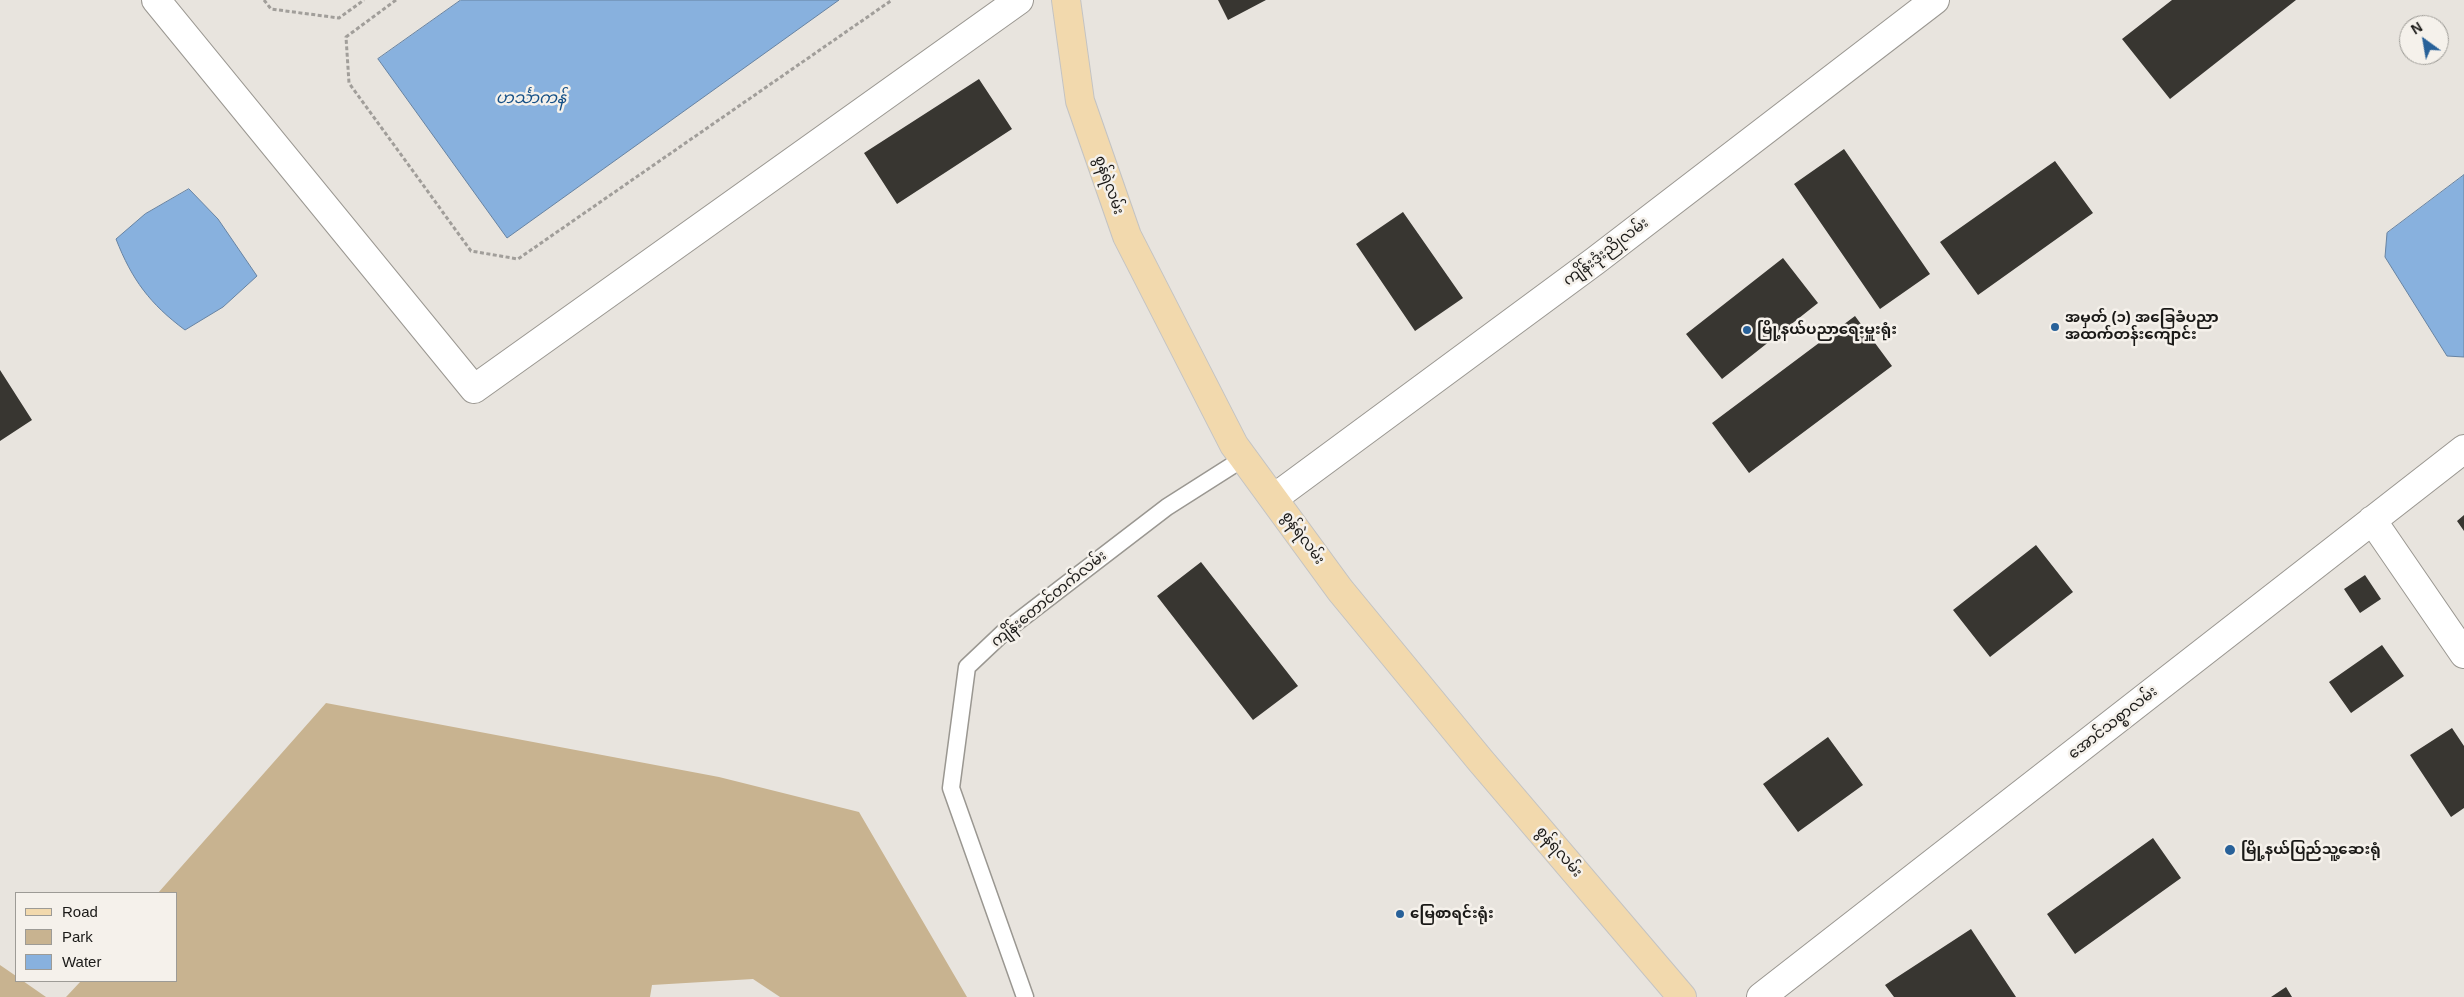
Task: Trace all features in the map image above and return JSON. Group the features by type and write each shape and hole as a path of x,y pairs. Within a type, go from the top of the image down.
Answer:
{"main road":[{"name":"စွန်ရဲလမ်း","path":"1066,0 1080,101 1127,236 1234,445 1340,590 1480,760 1682,997"}],"street":[{"path":"156,0 474,389 1018,0"},
{"name":"ကျိန်းဒုံးညိုလမ်း","path":"1274,498 1596,261 1935,0"},
{"name":"အောင်သစ္စာလမ်း","path":"1761,997 2464,449"},
{"path":"2372,520 2464,654"}],"lane":[{"name":"ကျိန်းတောင်တက်လမ်း","path":"1025,997 951,788 967,667 1004,632 1159,512 1244,458"}],"path":[{"path":"264,0 271,9 339,18 364,0"},
{"path":"396,0 346,37 349,83 471,251 518,259 892,0"}],"green space":[{"path":"326,703 719,777 859,812 967,997 780,997 753,979 652,985 650,997 66,997 80,982 178,982 178,892 159,892"},
{"path":"0,965 15,975 15,982 24,982 46,997 0,997"}],"water":[{"name":"ဟင်္သာကန်","path":"461,0 839,0 507,238 378,59"},
{"path":"2464,175 2464,357 2447,356 2385,257 2387,233"},
{"path":"189,189 218,219 257,276 223,307 185,330 162,311 143,290 122,254 116,239 145,214"}],"building":[{"path":"1218,0 1266,0 1228,20"},
{"path":"2172,0 2296,0 2170,99 2122,39"},
{"path":"979,79 1012,129 897,204 864,153"},
{"path":"1844,149 1930,274 1880,309 1794,184"},
{"path":"2055,161 2093,213 1978,295 1940,242"},
{"path":"1403,212 1463,298 1415,331 1356,244"},
{"path":"1783,258 1818,303 1722,379 1686,334"},
{"path":"1855,316 1892,366 1749,473 1712,423"},
{"path":"0,370 32,420 0,441"},
{"path":"2464,515 2464,531 2457,521"},
{"path":"2036,545 2073,592 1990,657 1953,610"},
{"path":"1201,562 1298,686 1253,720 1157,596"},
{"path":"2365,575 2381,599 2360,613 2344,589"},
{"path":"2382,645 2404,676 2351,713 2329,682"},
{"path":"2452,728 2464,746 2464,808 2451,817 2410,755"},
{"path":"1828,737 1863,785 1798,832 1763,784"},
{"path":"2153,838 2181,878 2075,954 2047,914"},
{"path":"1971,929 2016,997 1894,997 1885,985"},
{"path":"2286,987 2292,997 2271,997"}],"place":[{"name":"အမှတ် (၁) အခြေခံပညာ အထက်တန်းကျောင်း","path":"2055,327"},
{"name":"မြို့နယ်ပညာရေးမှူးရုံး","path":"1747,330"},
{"name":"မြို့နယ်ပြည်သူ့ဆေးရုံ","path":"2230,850"},
{"name":"မြေစာရင်းရုံး","path":"1400,914"}]}
